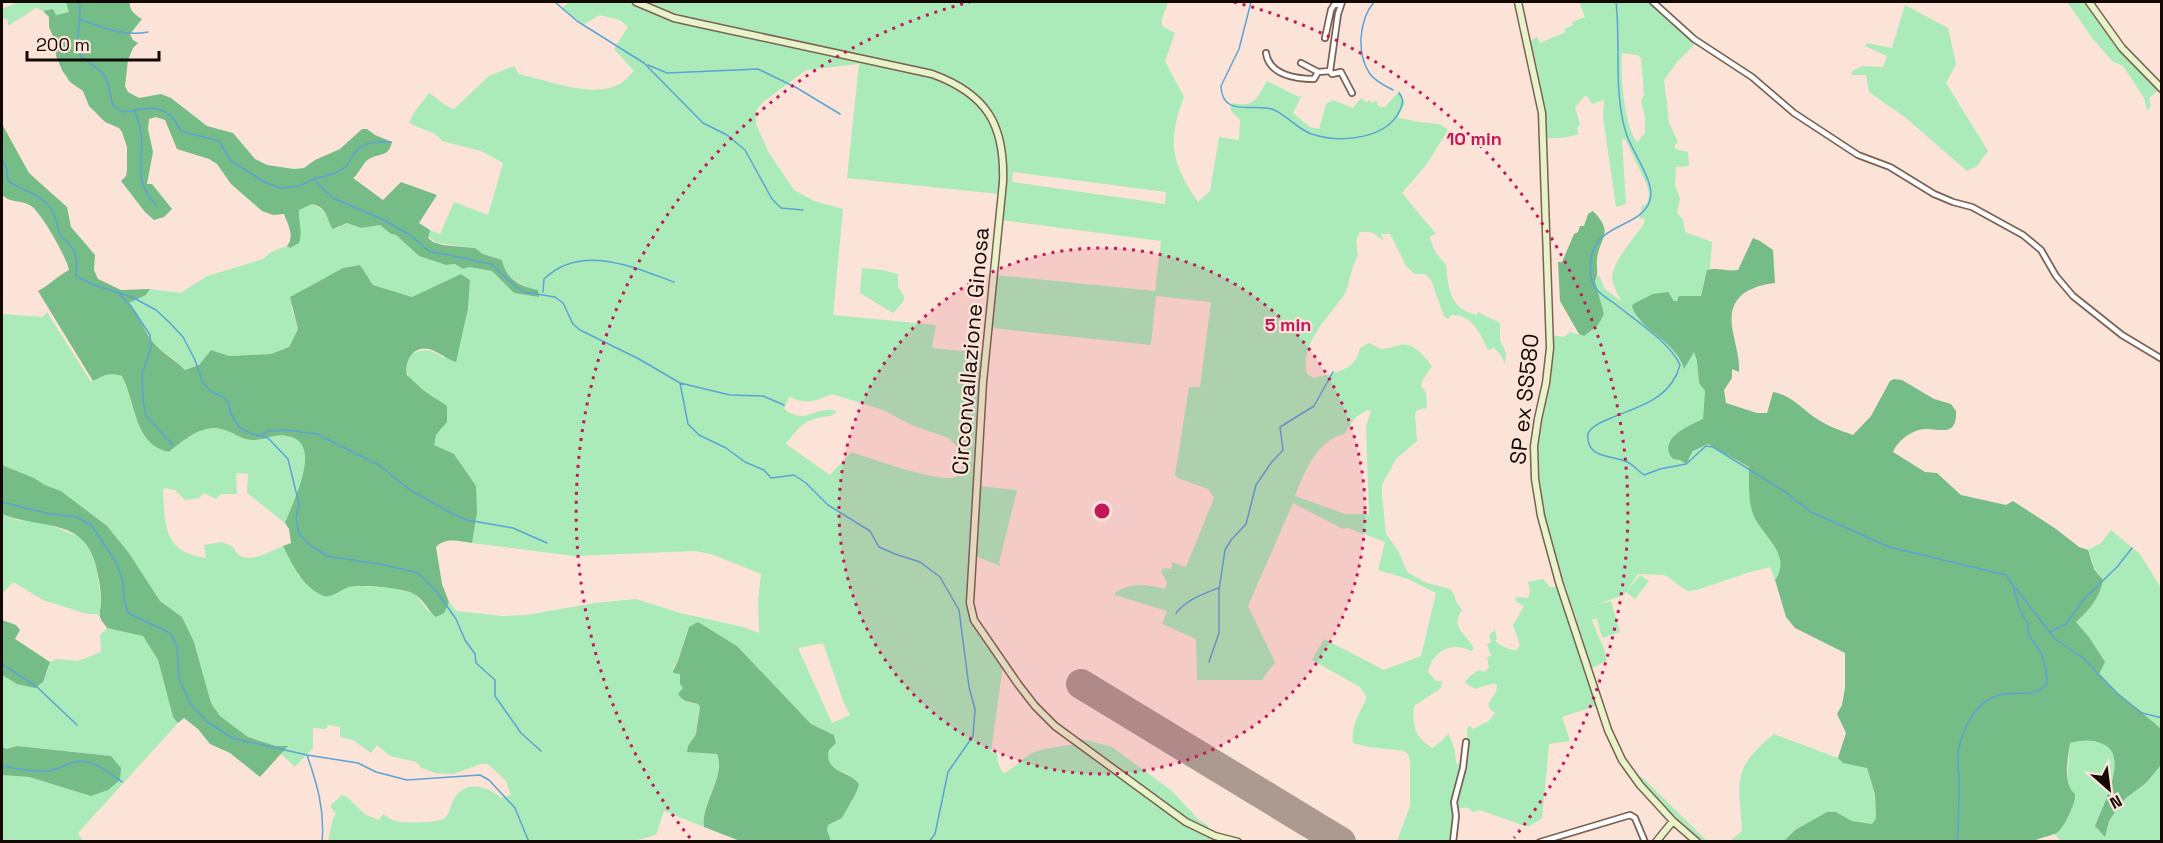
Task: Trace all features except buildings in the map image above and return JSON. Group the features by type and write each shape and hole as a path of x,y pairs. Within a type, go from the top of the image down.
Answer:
{"main road":[{"name":"Circonvallazione Ginosa","path":"636,2 674,18 932,74 967,90 982,104 1000,136 1004,157 982,381 970,603 974,620 1018,684 1055,726 1186,822 1215,836 1238,842"},
{"name":"SP ex SS580","path":"1518,2 1542,113 1550,328 1546,383 1534,446 1535,479 1540,507 1559,582 1608,730 1622,760 1640,785 1673,821 1697,842"},
{"path":"2089,2 2122,48 2162,89"},
{"path":"1656,842 1673,821"}],"street":[{"path":"1653,2 1694,39 1752,77 1794,113 1858,155 1890,167 1934,194 1972,207 2024,235 2041,250 2056,276 2073,296 2122,334 2162,359"},
{"path":"1325,38 1331,10 1334,4 1341,3 1330,71"},
{"path":"1266,53 1270,63 1278,72 1294,78 1314,79 1318,72"},
{"path":"1301,63 1318,72 1330,71 1332,74 1341,72 1352,93"},
{"path":"1453,842 1456,816 1454,802 1463,768 1466,742"},
{"path":"1540,842 1630,815 1635,818 1645,842"}],"green space":[{"path":"18,2 66,2 70,12 56,15 53,9 43,11 36,8 8,26 8,20 2,18 2,9"},
{"path":"66,2 130,2 131,10 142,19 130,34 138,43 128,60 125,86 128,92 139,98 161,94 171,98 207,126 233,133 255,159 267,165 294,169 304,168 315,160 340,149 362,129 367,129 392,142 389,150 367,161 353,178 383,200 401,182 437,195 419,223 430,230 428,238 442,245 475,248 483,254 502,260 510,277 525,287 538,290 539,297 514,293 492,271 469,267 463,269 455,264 446,265 419,256 396,235 391,234 380,225 361,228 347,223 333,229 322,208 312,204 299,210 300,239 299,243 290,248 287,246 290,230 284,214 273,215 262,211 231,184 217,164 209,159 177,149 165,120 156,117 149,119 148,129 153,152 147,184 152,184 172,209 164,217 154,220 121,181 127,171 127,147 122,132 119,128 105,122 89,106 83,91 70,82 56,56 49,17 43,11 53,9 56,15 69,12"},
{"path":"569,2 632,2 676,20 926,76 956,86 980,106 994,130 1001,158 999,194 847,178 859,64 806,70 763,102 756,111 756,124 769,153 794,190 814,201 843,209 833,315 936,325 932,348 983,353 968,607 1003,665 991,752 997,750 998,762 1003,773 1035,752 1075,744 1188,824 1232,841 831,841 827,830 828,825 842,818 856,793 851,777 831,765 829,761 829,750 836,743 834,735 811,724 737,646 698,622 688,628 678,661 673,668 680,674 683,688 679,694 690,703 698,704 700,707 696,734 688,746 696,751 717,754 719,763 716,781 706,809 704,827 664,811 656,835 634,841 328,841 336,814 330,806 342,795 366,815 379,820 383,814 396,821 410,822 443,819 448,815 456,796 466,788 485,788 501,798 511,795 506,781 488,764 481,764 453,774 435,773 422,768 416,762 390,756 377,745 371,753 353,740 340,737 340,727 329,725 325,729 313,728 313,748 295,767 281,754 287,746 276,746 248,737 220,716 211,703 194,642 182,617 160,601 129,553 107,526 61,491 2,465 2,314 43,317 47,312 91,382 109,374 122,376 143,432 158,448 169,452 194,434 214,428 251,440 288,436 299,441 304,449 303,474 285,523 247,493 248,474 236,473 237,494 221,494 216,499 204,493 199,498 185,500 175,490 165,488 163,490 166,526 170,536 174,544 192,555 206,558 204,545 222,542 233,547 237,554 249,558 263,555 283,546 299,576 329,596 349,587 394,588 415,594 429,612 444,612 449,602 456,611 502,616 526,615 595,603 636,599 759,633 758,601 761,574 711,554 695,551 574,556 472,543 475,522 468,474 454,454 433,445 436,435 443,428 435,397 417,386 408,376 407,370 411,355 428,350 444,358 460,345 468,309 470,280 461,274 412,297 373,285 360,265 343,268 308,287 291,306 298,329 289,347 271,354 229,356 211,350 199,365 185,370 152,341 129,303 146,295 150,289 181,293 207,276 263,259 271,252 287,246 290,248 300,226 299,209 312,204 325,211 335,229 347,223 361,228 380,225 391,234 396,235 419,256 446,265 455,264 463,269 469,267 492,271 514,293 539,297 508,274 502,260 483,254 475,248 437,243 427,236 430,230 440,234 454,202 488,215 503,163 481,151 442,141 439,137 409,122 429,93 454,109 489,76 514,66 519,74 583,89 609,88 626,80 634,71 614,49 628,27 620,20 600,15 584,24 561,9","holes":["832,394 883,410 914,426 950,439 964,456 960,473 956,477 936,477 851,452 830,475 786,444 804,424 831,416 837,411 829,410 798,416 784,409 789,397 811,401","823,643 850,715 832,723 798,648"]},
{"path":"648,2 1168,2 1162,26 1175,33 1165,61 1184,97 1175,126 1175,151 1182,175 1198,202 1210,191 1219,137 1239,140 1240,120 1230,107 1233,103 1251,103 1267,81 1299,97 1302,95 1293,113 1310,127 1319,129 1326,104 1333,100 1353,108 1361,98 1367,103 1369,100 1372,103 1375,101 1378,102 1377,106 1385,107 1399,91 1405,102 1398,118 1445,127 1448,130 1426,165 1402,193 1436,234 1430,236 1431,241 1435,252 1446,264 1452,297 1456,303 1468,312 1477,315 1478,312 1500,323 1500,340 1506,353 1505,364 1494,348 1488,350 1470,321 1458,316 1451,315 1448,319 1444,316 1431,280 1425,274 1415,274 1406,266 1390,234 1381,234 1384,241 1372,233 1360,232 1356,241 1358,256 1346,292 1318,330 1307,351 1307,374 1314,378 1343,370 1354,362 1360,348 1369,343 1380,349 1400,345 1409,346 1418,351 1432,366 1422,381 1421,387 1426,392 1427,408 1417,410 1415,414 1417,441 1396,459 1382,485 1386,534 1399,552 1407,572 1427,583 1450,589 1454,594 1462,610 1459,616 1459,626 1474,649 1471,651 1457,647 1444,650 1434,658 1430,665 1428,672 1436,681 1442,681 1441,688 1414,706 1414,725 1422,740 1433,748 1449,734 1455,751 1456,763 1460,766 1462,756 1467,757 1468,754 1467,728 1470,726 1473,729 1489,721 1495,713 1488,704 1496,692 1497,684 1475,689 1465,683 1476,672 1480,670 1484,672 1489,668 1487,657 1491,656 1487,644 1491,642 1489,635 1495,630 1497,639 1495,641 1512,650 1517,650 1520,645 1513,625 1524,606 1515,601 1516,597 1528,598 1530,591 1528,582 1543,579 1550,587 1558,587 1596,706 1562,717 1570,741 1549,744 1542,818 1530,826 1525,826 1480,810 1472,812 1463,808 1457,810 1452,841 1397,841 1410,806 1408,754 1404,751 1353,743 1354,725 1367,698 1360,687 1312,660 1324,639 1384,670 1421,656 1436,593 1408,579 1378,570 1385,542 1348,528 1343,529 1293,503 1248,606 1275,662 1262,680 1197,680 1196,639 1162,624 1167,611 1115,595 1121,589 1133,586 1146,585 1165,589 1167,583 1161,571 1165,568 1172,569 1172,562 1186,567 1214,498 1208,489 1177,478 1175,475 1189,387 1200,387 1211,302 1156,296 1151,345 991,328 996,275 1155,291 1161,241 1001,220 1005,164 1001,139 996,126 979,100 962,85 949,78 700,21 647,4","holes":["1013,172 1166,192 1165,204 1012,182","1367,410 1371,411 1366,426 1369,514 1345,514 1295,496 1307,468 1319,450 1335,437 1344,434 1356,417"]},
{"path":"1579,2 1650,2 1669,17 1695,44 1677,62 1664,80 1669,123 1678,142 1675,149 1688,152 1689,166 1676,167 1675,185 1680,199 1677,213 1683,219 1685,232 1712,242 1710,269 1707,270 1701,296 1674,301 1668,292 1646,324 1681,358 1684,368 1694,352 1699,383 1705,391 1703,419 1686,428 1668,443 1672,459 1690,459 1693,451 1708,444 1749,467 1752,509 1758,523 1779,554 1781,562 1775,580 1770,567 1697,590 1687,591 1665,575 1638,574 1627,591 1640,575 1649,581 1635,599 1626,592 1624,595 1592,606 1611,601 1620,632 1602,638 1597,619 1592,619 1607,661 1592,668 1541,511 1535,463 1540,420 1552,369 1552,335 1564,337 1570,332 1584,336 1604,314 1595,281 1599,275 1605,289 1621,301 1614,287 1613,272 1624,251 1642,227 1645,220 1639,219 1642,206 1647,204 1649,194 1625,139 1622,139 1626,204 1616,207 1603,117 1604,100 1592,104 1585,96 1575,107 1580,124 1577,128 1579,134 1561,138 1543,137 1540,95 1530,41 1537,37 1540,43 1566,32 1564,29 1573,25 1572,22 1585,17","holes":["1622,53 1638,55 1641,58 1644,95 1641,101 1645,117 1645,133 1637,142 1626,112 1622,86"]},
{"path":"2067,2 2088,2 2096,16 2160,89 2149,98 2151,107 2147,110 2144,98 2123,66 2112,61"},
{"path":"1905,5 1948,28 1956,64 1946,83 1988,151 1977,166 1967,171 1906,118 1869,92 1866,75 1851,75 1852,71 1863,66 1883,67 1887,56 1865,46 1867,43 1892,48"},
{"path":"2,124 29,173 67,207 71,227 95,255 94,270 98,279 121,290 150,289 146,295 129,303 152,341 185,370 199,365 211,350 229,356 271,354 289,347 298,329 290,297 343,268 360,265 373,285 412,297 461,274 470,280 468,309 456,362 423,348 414,352 408,360 406,370 407,375 423,390 447,406 447,422 436,435 434,445 454,454 476,486 477,512 472,543 448,541 436,547 442,584 449,602 444,613 436,617 417,596 401,590 355,586 330,596 324,596 304,581 294,568 283,546 291,543 289,529 285,523 299,487 305,460 304,449 298,441 282,435 251,440 214,428 193,434 169,452 158,448 142,432 122,376 107,375 93,381 38,291 69,270 64,256 47,226 31,206 8,199 2,194"},
{"path":"1593,211 1605,229 1597,258 1595,281 1604,314 1598,325 1584,336 1579,334 1560,301 1558,262 1562,262 1574,234 1578,232 1580,226 1584,226 1588,214"},
{"path":"1753,238 1773,250 1775,283 1749,290 1737,300 1734,307 1732,326 1739,372 1732,369 1732,378 1724,390 1726,403 1757,413 1767,413 1773,392 1795,402 1823,422 1853,435 1871,416 1890,381 1902,380 1934,399 1951,404 1956,411 1956,419 1952,428 1922,429 1912,433 1898,444 1893,452 1925,472 1937,473 1961,495 2006,505 2013,501 2079,547 2088,550 2094,569 2103,580 2093,603 2076,622 2105,662 2099,674 2113,689 2161,729 2161,765 2146,783 2119,806 2109,821 2105,837 2095,826 2112,782 2114,759 2111,750 2103,744 2086,740 2070,743 2067,777 2075,798 2065,823 2058,832 2051,835 2033,841 1784,841 1795,830 1827,812 1836,812 1852,821 1872,824 1876,818 1875,794 1867,768 1843,763 1838,758 1846,733 1837,714 1842,705 1845,688 1845,653 1795,628 1786,617 1775,580 1780,571 1778,554 1751,509 1749,467 1708,444 1693,451 1686,464 1673,459 1668,446 1671,440 1682,430 1703,419 1705,391 1699,383 1697,361 1694,352 1684,369 1674,351 1644,324 1632,307 1633,304 1653,294 1668,292 1674,301 1677,301 1679,296 1701,296 1707,270 1738,270"},
{"path":"862,268 898,274 898,287 904,296 903,302 893,313 860,293"},
{"path":"2,465 61,491 107,526 129,553 160,601 182,617 194,642 211,703 220,716 248,737 276,746 288,746 260,777 230,753 210,744 198,729 184,718 178,723 173,717 158,660 143,636 107,628 101,619 98,575 93,556 85,543 75,534 62,528 2,514"},
{"path":"978,486 1017,490 1000,566 978,557 974,558"},
{"path":"2,514 18,520 45,523 82,538 92,554 97,571 101,603 99,617 97,614 87,614 43,600 13,582 2,594"},
{"path":"2111,530 2140,554 2161,588 2161,729 2098,674 2104,662 2089,637 2076,622 2093,603 2103,580 2092,565 2088,550 2101,543"},
{"path":"2,620 16,625 20,630 15,639 50,662 43,682 35,688 17,684 2,675"},
{"path":"698,622 737,646 811,724 834,735 836,743 829,750 830,763 859,784 842,818 828,825 827,830 831,841 740,841 704,827 706,809 716,781 719,763 717,754 687,752 696,734 700,707 680,697 678,694 683,688 680,684 680,674 673,671 689,627"},
{"path":"107,628 143,636 158,660 173,717 178,723 78,833 83,841 2,841 2,775 29,777 91,796 111,756 17,746 7,749 2,747 2,675 17,684 47,673 50,662 57,659 78,661 101,652 100,635"},
{"path":"1774,734 1838,758 1843,763 1867,767 1875,794 1876,818 1872,824 1852,821 1836,812 1827,812 1795,830 1784,841 1729,842 1742,831 1739,787 1744,767 1760,746"},
{"path":"1074,737 1112,747 1172,791 1199,820 1209,826 1207,829 1190,821"},
{"path":"2080,740 2101,743 2107,746 2112,753 2114,773 2095,826 2105,836 2109,821 2119,806 2146,783 2161,765 2161,841 2061,841 2053,833 2060,830 2072,810 2067,782 2070,743"},
{"path":"17,746 111,756 121,768 120,780 108,790 91,796 29,777 2,775 2,747 7,749"},
{"path":"1637,776 1642,777 1707,841 1702,841 1661,803"}],"waterway":[{"path":"79,2 78,49 82,57 104,75 113,106 122,112 149,108 163,111 170,115 181,131 219,141 231,161 266,183 281,188 300,186 313,179 333,198 384,220 410,235 429,251 491,264 524,292 555,297 563,303 573,324 580,330 639,359 680,383 688,424 699,435 726,448 745,462 764,470 771,478 794,475 806,483 828,505 870,531 879,547 920,562 940,577 959,610 969,687 975,709 973,736 948,772 935,834 929,842"},
{"path":"555,2 577,21 644,63 703,123 727,135 745,150 772,199 781,208 803,210"},
{"path":"1251,2 1239,49 1221,86 1223,96 1233,106 1272,109 1309,133 1338,139 1375,133 1385,127 1394,120 1400,110 1402,97 1399,93"},
{"path":"1374,2 1362,27 1363,57 1372,77 1393,90"},
{"path":"1616,2 1618,84 1622,117 1626,133 1646,176 1651,193 1645,209 1638,216 1610,231 1595,246 1591,258 1591,278 1598,291 1660,339 1680,365 1676,377 1662,394 1592,428 1588,433 1590,447 1600,454 1628,462 1644,475 1686,464 1706,446 1713,447 1784,491 1811,512 1889,547 2006,575 2013,585 2019,608 2028,624 2028,634 2041,653 2046,669 2047,684 2042,689 2031,693 2005,694 1991,699 1977,710 1966,726 1958,753 1957,842"},
{"path":"79,19 122,32 148,32"},
{"path":"648,65 667,73 758,69 797,88 840,114"},
{"path":"135,111 141,131 142,180 149,197 157,206"},
{"path":"313,179 341,170 357,150 366,144 391,142"},
{"path":"2,160 7,169 8,181 39,197 53,212 60,235 76,256 76,276 94,285 132,297 156,310 183,337 195,360 202,381 210,391 223,397 229,403 230,412 239,427 268,438 288,459 299,504 296,519 299,534 310,545 327,556 385,565 418,573 437,592 456,619 465,640 475,654 476,663 495,680 495,696 521,733 541,751"},
{"path":"543,292 544,279 559,268 574,262 591,260 625,265 674,282"},
{"path":"118,293 131,306 150,335 151,348 142,374 146,416 173,445"},
{"path":"1209,662 1219,633 1219,590 1225,550 1246,524 1256,485 1283,450 1280,427 1314,406 1333,372"},
{"path":"680,383 730,395 763,396 784,405"},
{"path":"262,434 268,431 287,430 317,434 379,465 410,490 455,515 467,520 513,528 547,543"},
{"path":"2,502 50,514 77,517 92,526 117,564 123,582 128,613 170,633 177,646 179,679 191,704 206,721 232,738 307,755 319,797 322,842"},
{"path":"2050,632 2066,624 2085,598 2117,567 2132,548"},
{"path":"2015,587 2055,639 2082,657 2118,694 2142,713 2162,718"},
{"path":"1176,613 1200,595 1218,588"},
{"path":"2,664 37,687 77,725"},
{"path":"307,755 358,763 376,772 407,780 480,775 489,780 515,808 529,842"},
{"path":"2,766 31,771 49,771 81,761 100,767 122,782"}],"runway":[{"path":"1081,684 1341,842"}]}
